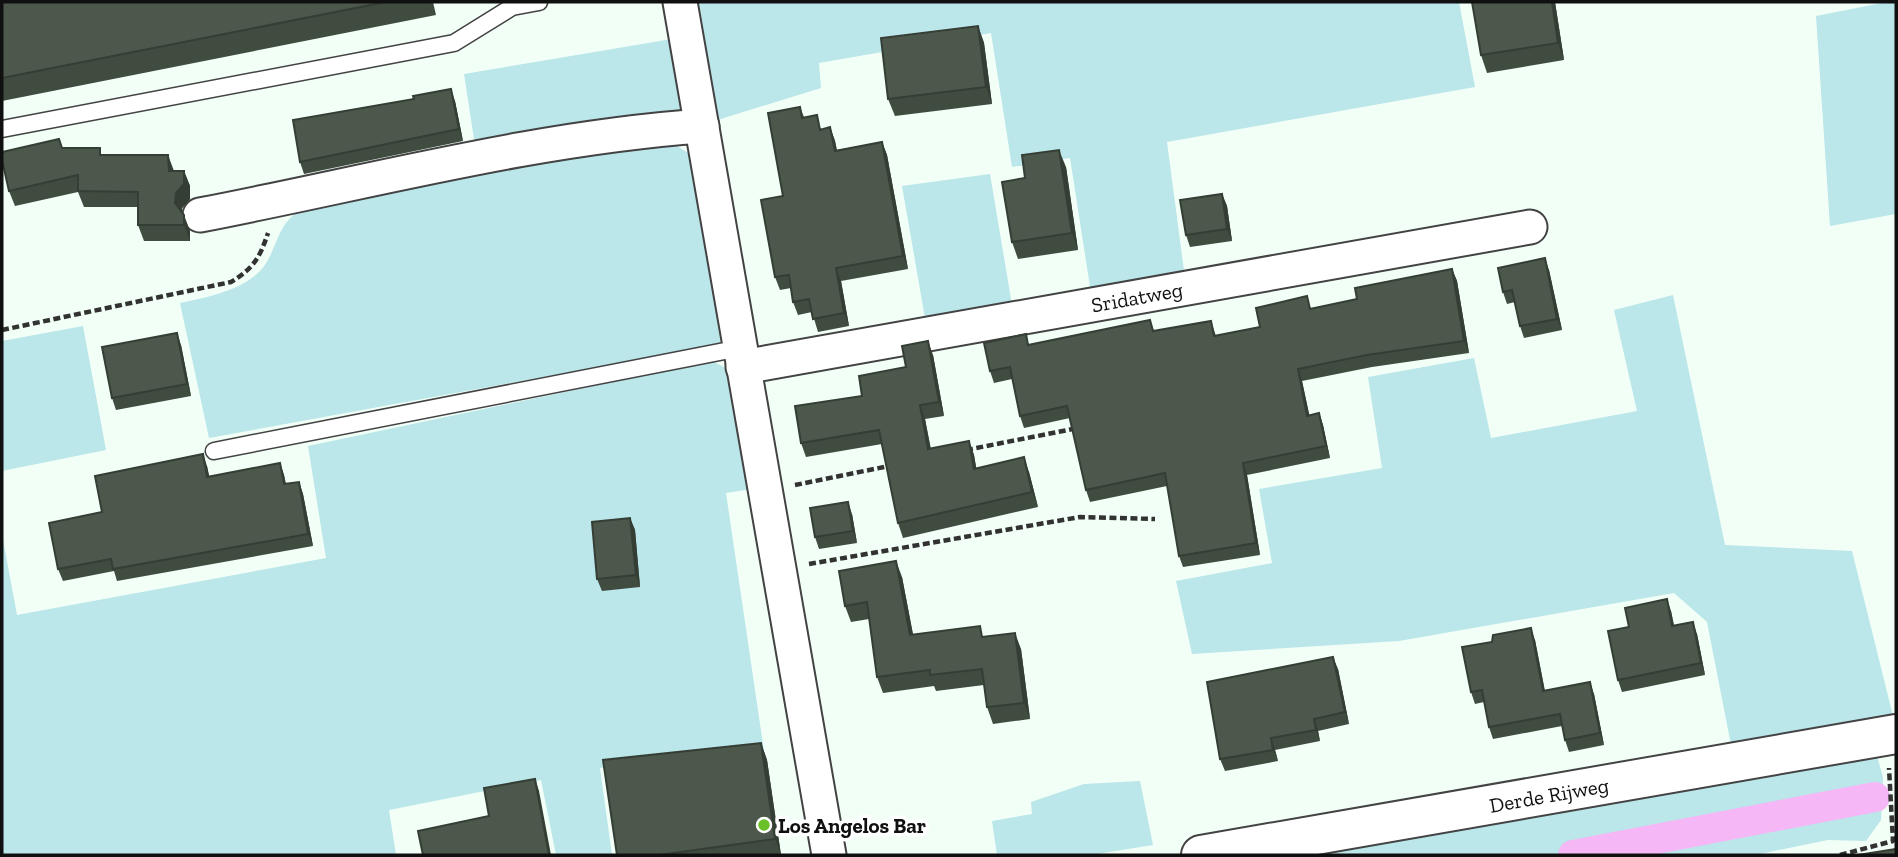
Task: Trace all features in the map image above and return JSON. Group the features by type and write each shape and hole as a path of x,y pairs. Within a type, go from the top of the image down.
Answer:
{"street":[{"path":"680,2 829,855"},
{"path":"200,215 508,151 618,134 702,126"},
{"name":"Sridatweg","path":"741,357 1530,227"},
{"name":"Derde Rijweg","path":"1201,855 1892,735"}],"lane":[{"path":"2,129 454,43 511,4 539,2"},
{"path":"214,451 741,357"}],"path":[{"path":"2,330 232,282 249,271 258,261 269,230 271,200"},
{"path":"957,452 1079,428"},
{"path":"766,491 902,463"},
{"path":"781,569 1080,517 1155,519"},
{"path":"1840,855 1893,841 1892,735"}],"shaded area":[{"path":"690,2 1459,2 1475,87 1167,142 1185,278 1091,293 1070,158 1012,167 991,33 819,63 821,88 711,122"},
{"path":"1896,2 1896,214 1830,226 1816,16"},
{"path":"672,39 686,122 476,152 464,74"},
{"path":"677,146 693,156 727,339 719,345 209,438 180,303 224,292 253,277 266,263 284,226 295,214 437,180 533,161"},
{"path":"990,174 1013,311 926,324 902,186"},
{"path":"1673,295 1725,545 1852,551 1894,720 1731,745 1707,622 1674,593 1399,641 1192,654 1176,581 1272,563 1259,489 1382,468 1368,377 1474,358 1491,438 1637,411 1614,310"},
{"path":"83,326 106,450 2,471 2,341"},
{"path":"712,361 724,367 732,380 752,489 726,493 764,751 600,768 612,855 556,855 541,780 389,810 396,855 2,855 2,534 17,615 326,558 308,446"},
{"path":"1877,756 1883,777 1881,820 1866,841 1828,840 1755,855 1267,855"},
{"path":"1140,781 1153,845 1091,855 997,855 992,821 1032,814 1031,802 1084,784"}],"building":[{"path":"2,2 386,2 2,78"},
{"path":"1472,2 1552,2 1558,43 1481,55"},
{"path":"978,26 986,87 888,99 881,38"},
{"path":"451,89 459,129 300,162 293,120 414,99 413,96"},
{"path":"800,107 802,118 817,115 820,130 830,127 835,151 882,142 903,256 836,268 844,313 813,319 809,299 793,302 789,275 775,277 761,200 783,196 768,113"},
{"path":"59,139 62,148 100,148 100,155 168,155 169,171 184,171 184,184 176,193 175,203 184,215 184,225 138,225 138,192 78,191 78,175 9,191 2,152"},
{"path":"1059,150 1072,233 1012,242 1002,182 1025,178 1022,155"},
{"path":"1222,194 1227,229 1186,235 1180,200"},
{"path":"1545,258 1557,319 1520,326 1512,290 1503,292 1498,268"},
{"path":"1452,269 1464,341 1367,355 1298,369 1307,416 1319,413 1326,446 1243,463 1256,543 1179,556 1165,473 1086,490 1067,406 1020,416 1010,367 990,371 984,343 1026,334 1028,345 1150,320 1153,331 1211,321 1214,336 1260,327 1256,308 1307,296 1310,309 1357,299 1355,288"},
{"path":"177,333 187,384 112,398 102,347"},
{"path":"928,341 939,402 920,405 928,449 969,441 974,469 1024,457 1032,492 898,523 879,430 801,443 795,406 862,396 859,376 906,367 902,346"},
{"path":"203,454 207,477 280,463 284,484 299,482 308,534 113,569 111,559 58,569 49,523 102,512 95,476"},
{"path":"848,502 853,531 815,537 810,508"},
{"path":"630,518 636,575 597,579 592,522"},
{"path":"896,561 910,635 980,626 982,637 1015,633 1024,703 987,707 982,669 930,675 930,670 877,677 867,602 845,606 839,571"},
{"path":"1667,599 1672,626 1693,622 1701,663 1618,680 1608,631 1629,627 1625,608"},
{"path":"1531,628 1543,691 1590,682 1600,733 1565,740 1560,714 1489,727 1482,690 1471,692 1462,647 1492,642 1493,635"},
{"path":"1333,657 1345,712 1314,719 1316,730 1271,738 1273,750 1220,759 1207,682"},
{"path":"761,743 775,839 659,855 617,855 603,760"},
{"path":"535,779 549,855 423,855 418,831 489,816 484,788"},
{"path":"1896,849 1896,855 1858,855"}],"waterway":[{"path":"1573,855 1875,797"}],"place":[{"name":"Los Angelos Bar","path":"764,825"}]}
